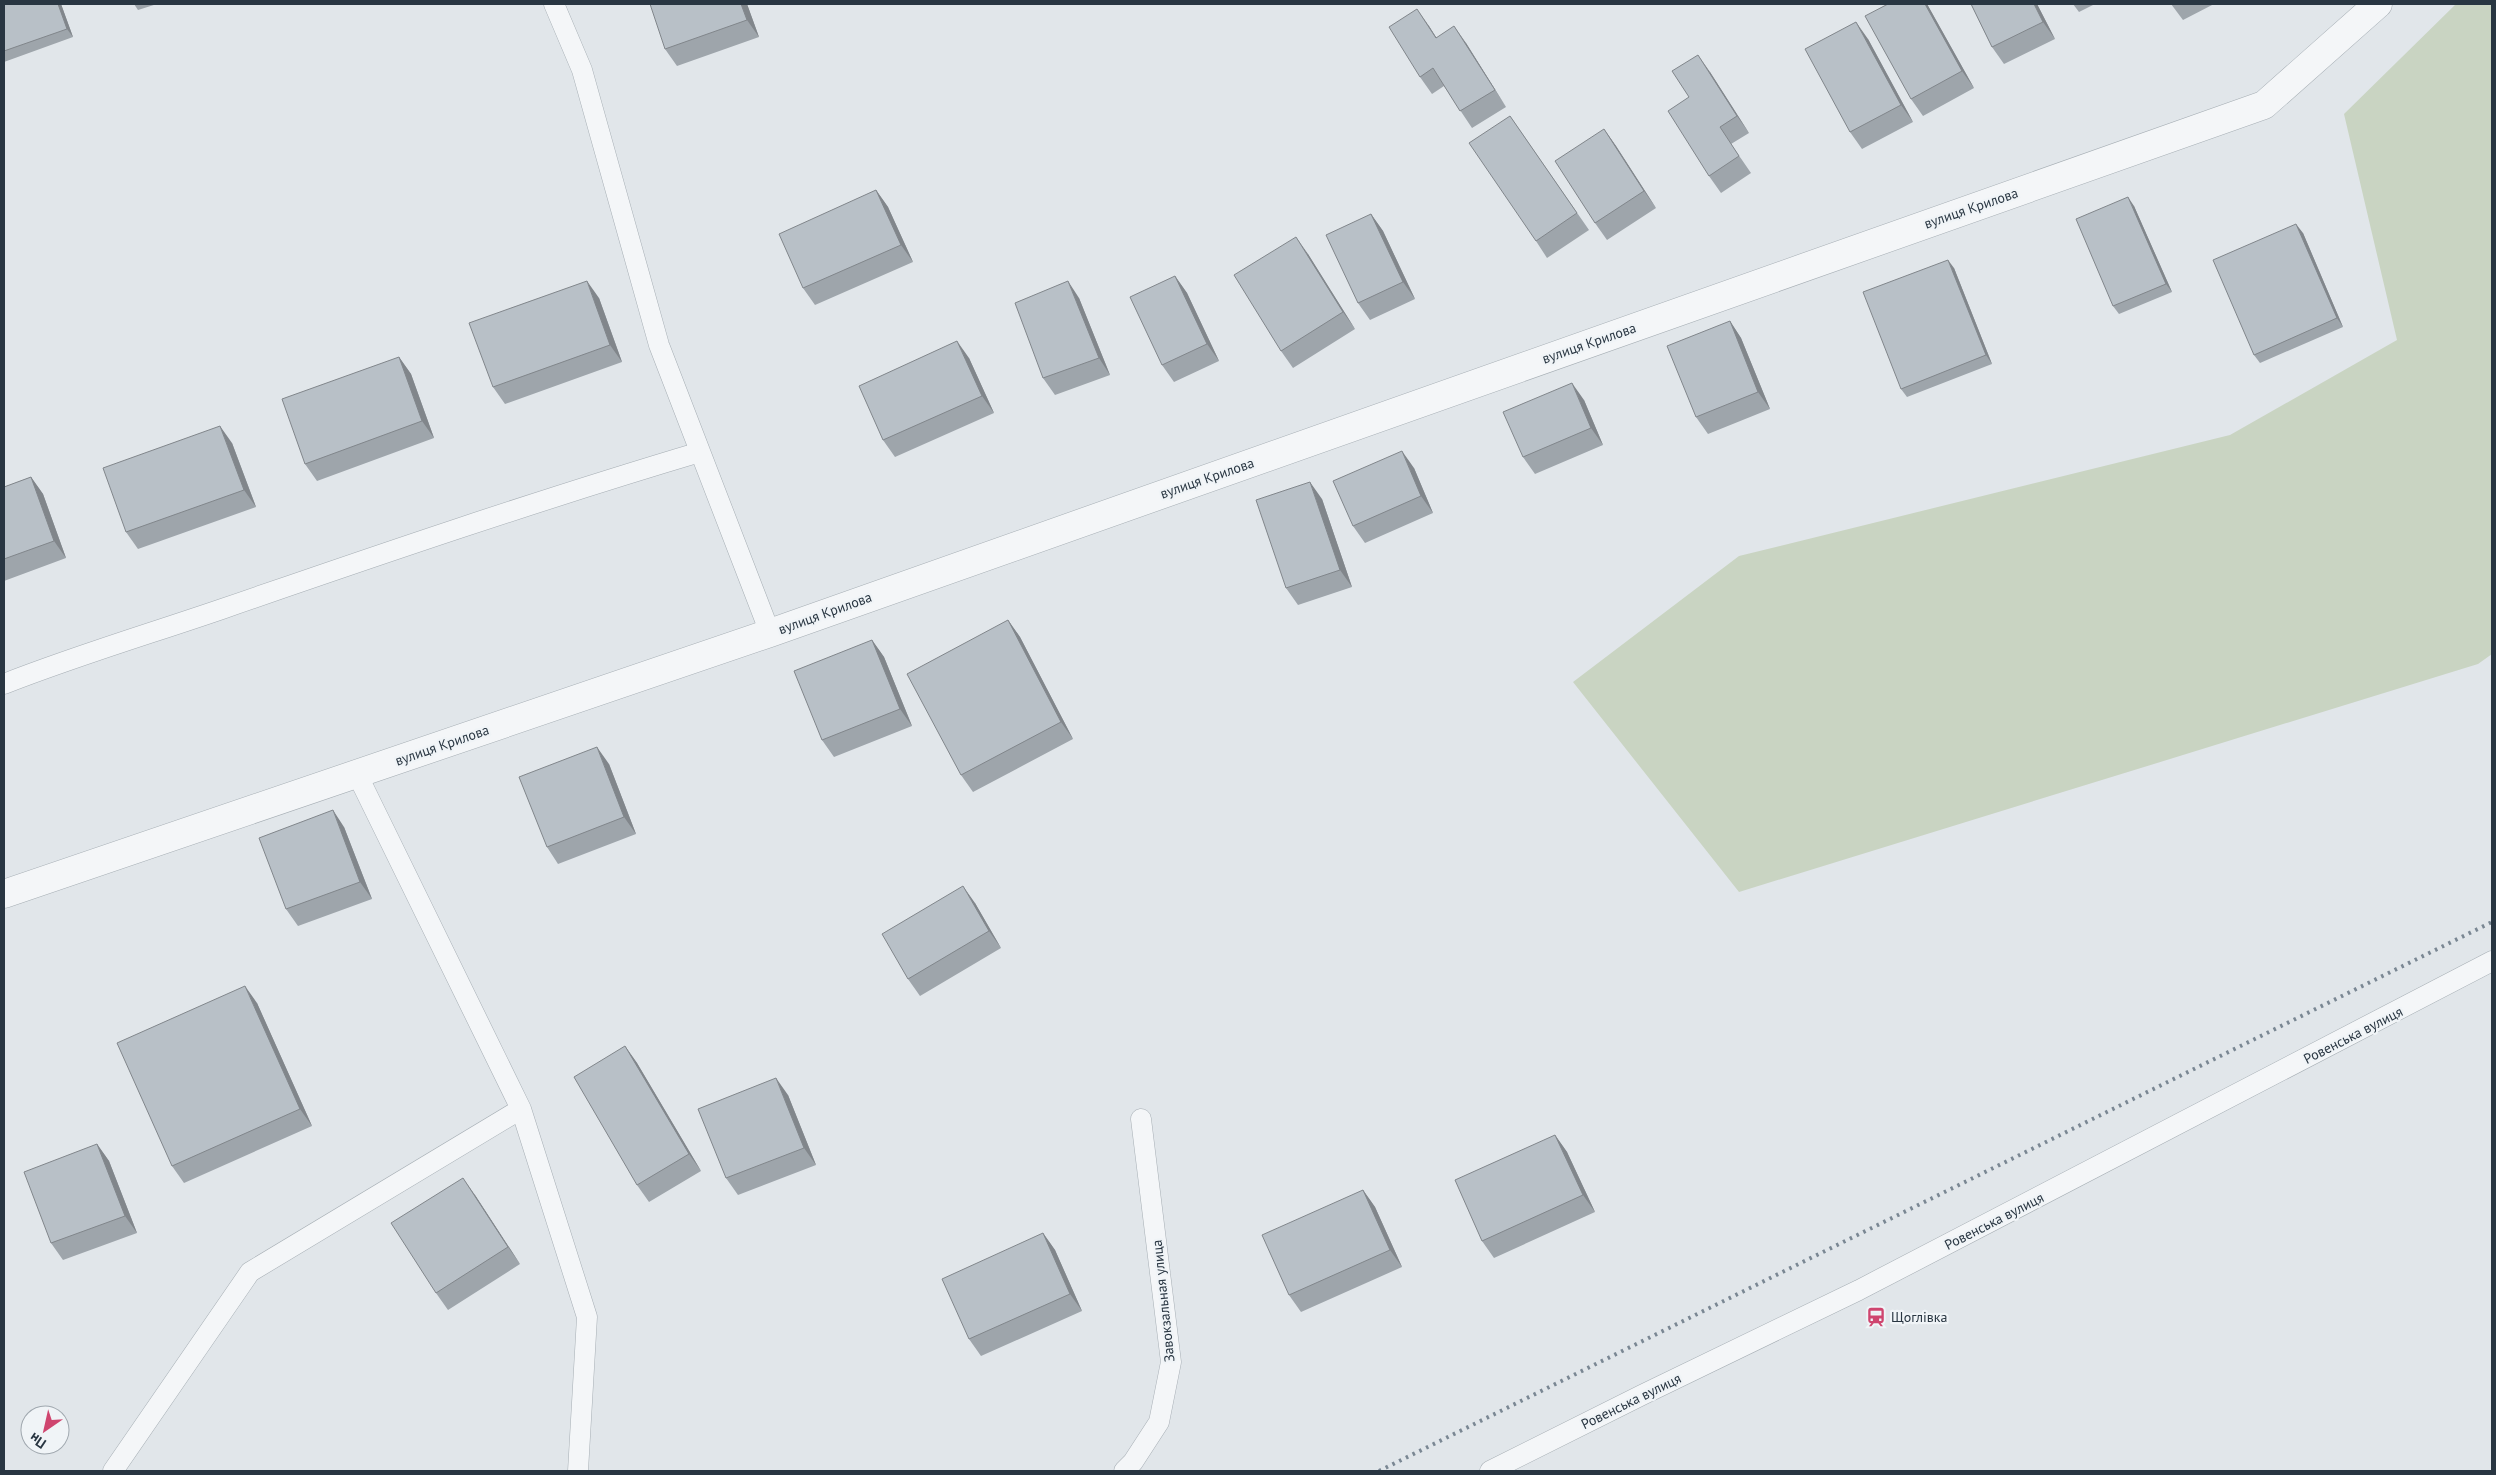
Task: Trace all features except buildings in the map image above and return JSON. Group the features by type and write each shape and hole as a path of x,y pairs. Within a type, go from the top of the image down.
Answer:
{"street":[{"name":"вулиця Крилова","path":"4,894 770,633 2264,105 2378,4"}],"lane":[{"path":"554,4 582,70 659,345 770,633"},
{"path":"4,684 60,662 428,537 700,452"},
{"path":"357,774 521,1109 587,1317 578,1471"},
{"name":"Ровенська вулиця","path":"1490,1471 1642,1394 1858,1290 2492,961"},
{"path":"113,1471 250,1272 521,1109"},
{"name":"Завокзальная улица","path":"1124,1471 1133,1462 1159,1422 1172,1362 1141,1119"}],"green space":[{"path":"2456,4 2492,4 2492,654 2478,664 1739,892 1573,682 1739,556 2230,435 2397,340 2344,114"}],"railway":[{"path":"1379,1471 2492,922"}],"place":[{"name":"Щоглівка","path":"1876,1317"}]}
